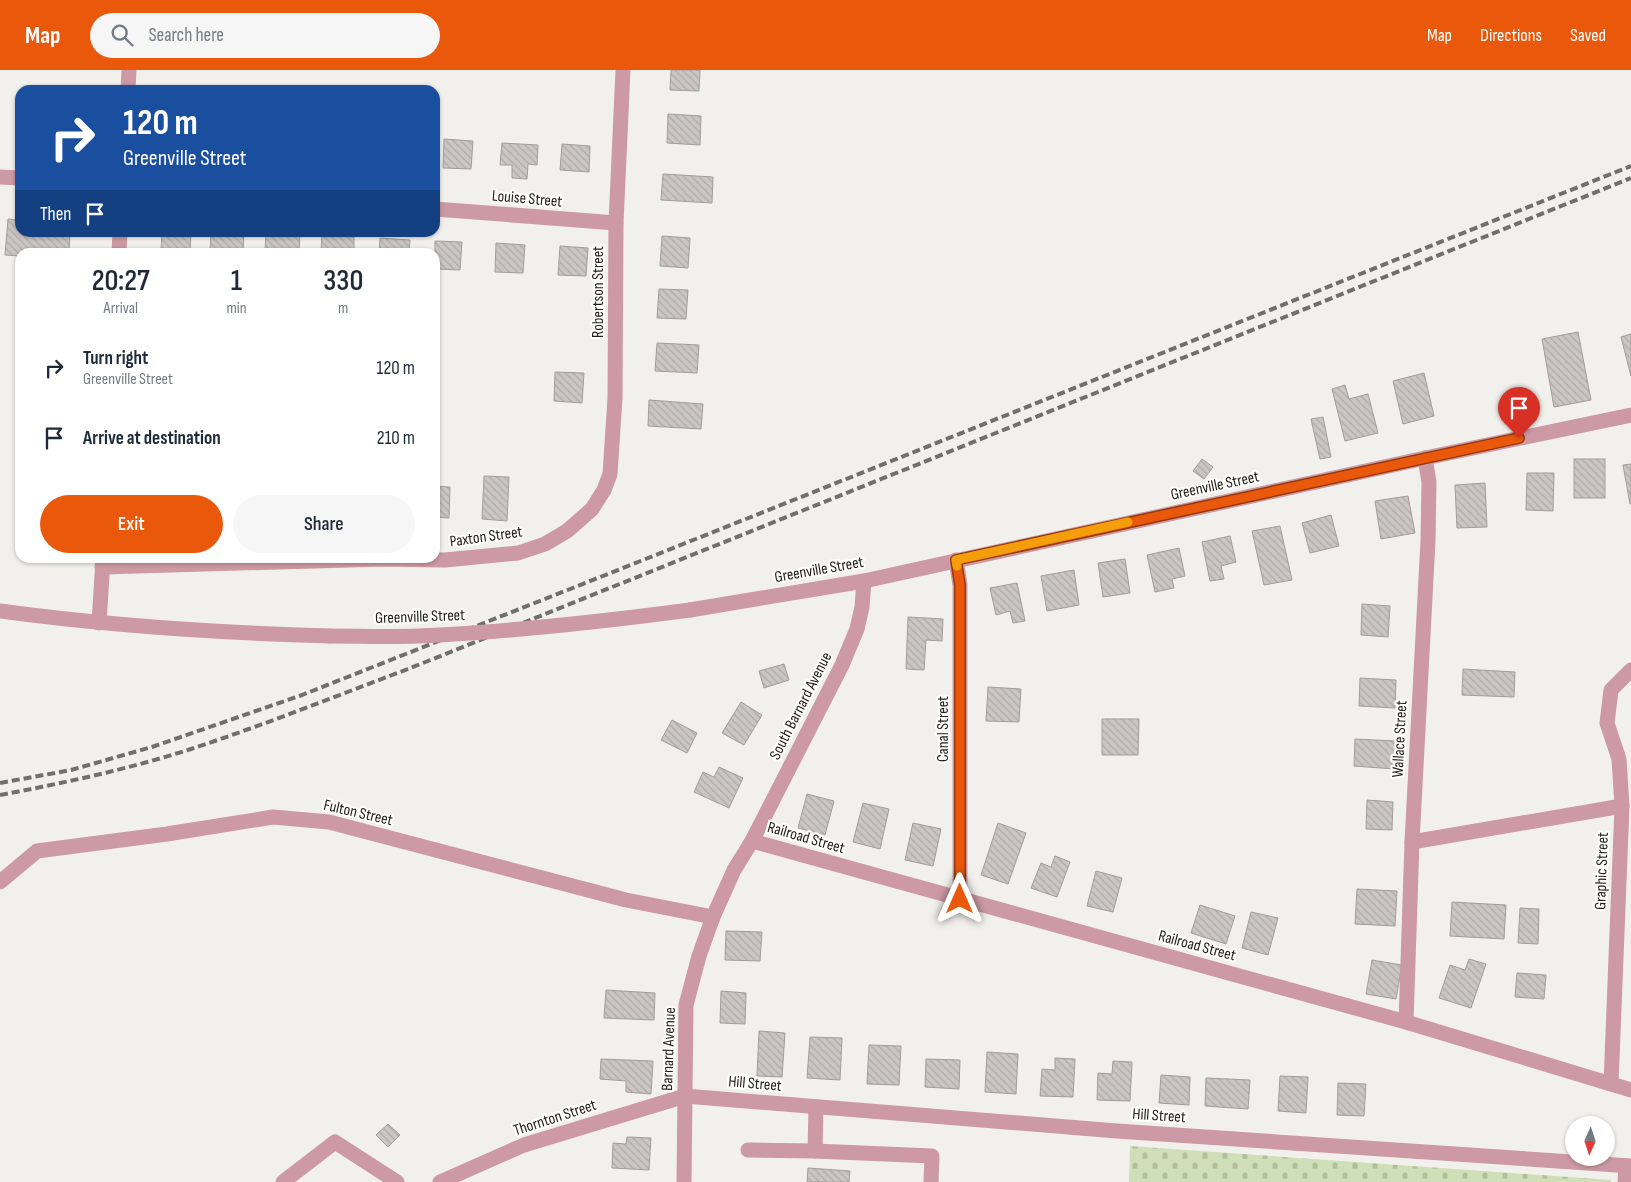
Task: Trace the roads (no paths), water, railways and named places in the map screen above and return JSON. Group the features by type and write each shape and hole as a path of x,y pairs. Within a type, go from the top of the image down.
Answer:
{"street":[{"path":"128,85 129,70"},
{"name":"Robertson Street","path":"592,509 604,490 610,474 615,398 616,224 624,70"},
{"path":"0,177 15,178"},
{"name":"Louise Street","path":"440,209 616,224"},
{"name":"Greenville Street","path":"0,611 185,630 330,636 416,636 603,621 690,610 864,581 1425,458 1631,415"},
{"name":"Wallace Street","path":"1406,1022 1412,842 1428,541 1429,482 1425,458"},
{"name":"Paxton Street","path":"440,560 518,552 545,544 567,531 592,509"},
{"name":"Canal Street","path":"956,560 960,585 960,899"},
{"path":"99,622 103,563"},
{"name":"South Barnard Avenue","path":"752,841 842,664 857,629 862,607 864,581"},
{"name":"Graphic Street","path":"1611,1084 1622,806 1619,759 1607,723 1611,690 1631,670"},
{"path":"1412,842 1622,806"},
{"name":"Fulton Street","path":"0,882 37,851 167,834 273,817 329,822 626,900 713,917"},
{"name":"Railroad Street","path":"752,841 1406,1022 1631,1090"},
{"name":"Barnard Avenue","path":"684,1182 686,1005 699,956 713,917 734,870 752,841"},
{"name":"Hill Street","path":"685,1096 1118,1131 1628,1166"},
{"name":"Thornton Street","path":"440,1182 524,1144 685,1096"},
{"path":"815,1151 816,1107"},
{"path":"284,1182 335,1142 397,1182"},
{"path":"748,1150 932,1156 931,1182"},
{"path":"1625,1182 1628,1166"}],"railway":[{"path":"0,783 71,770 152,747 302,695 1631,166"},
{"path":"0,795 144,763 218,740 300,710 408,669 1631,178"}]}
